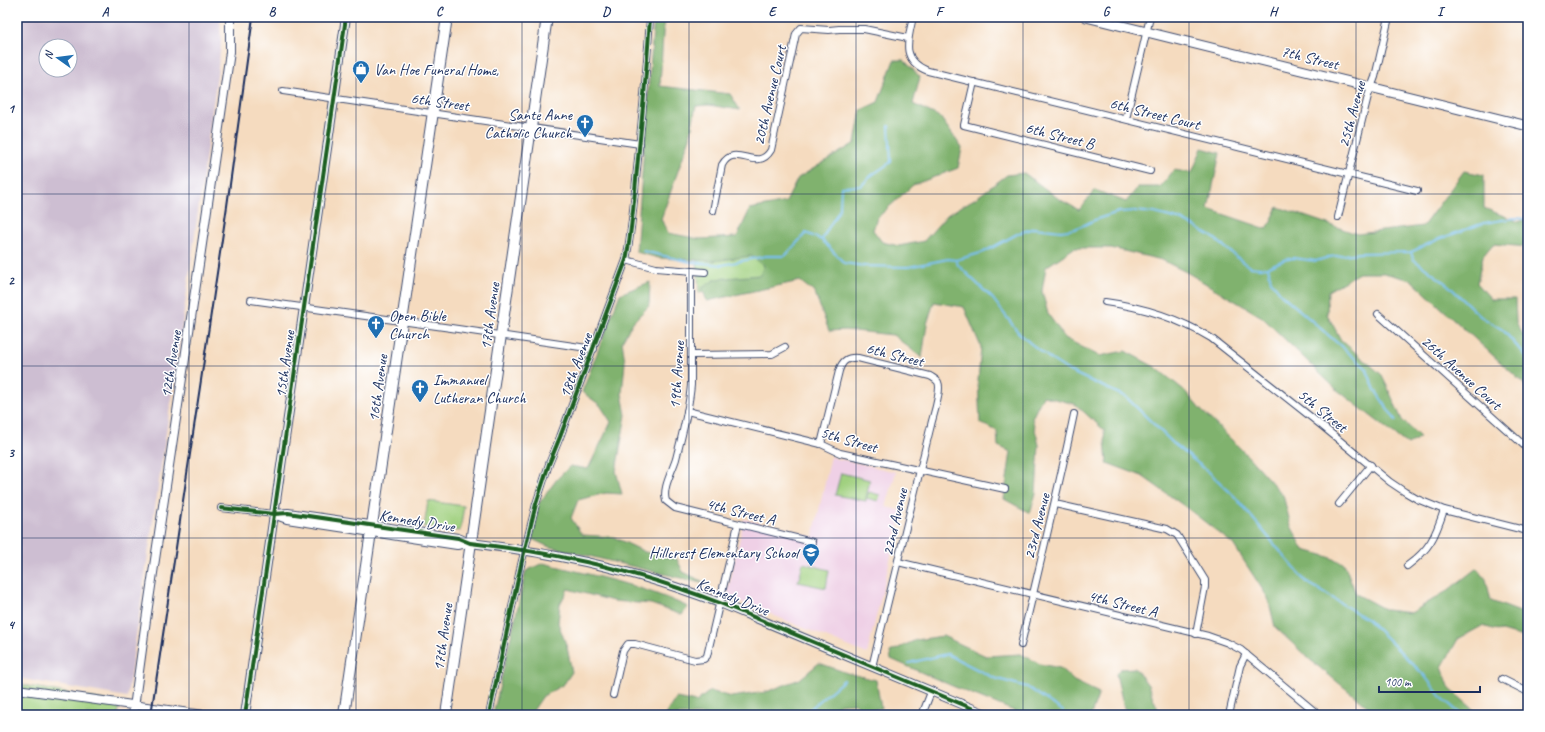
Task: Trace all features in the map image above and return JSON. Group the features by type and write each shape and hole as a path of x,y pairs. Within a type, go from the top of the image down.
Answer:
{"main road":[{"name":"16th Avenue","path":"344,715 447,17"},
{"name":"17th Avenue","path":"446,715 547,17"},
{"name":"7th Street","path":"1086,17 1528,126"}],"street":[{"name":"12th Avenue","path":"133,715 228,59 230,17"},
{"name":"15th Avenue","path":"245,715 346,17"},
{"name":"18th Avenue","path":"489,715 521,565 536,504 549,464 594,350 626,260 631,230 640,144 650,17"},
{"name":"6th Street Court","path":"913,17 908,38 909,58 918,67 928,71 1418,191"},
{"path":"1126,119 1150,17"},
{"name":"25th Avenue","path":"1338,218 1389,17"},
{"name":"20th Avenue Court","path":"713,211 724,160 735,155 762,160 766,158 771,150 798,30 801,28 829,30 856,29 908,38"},
{"name":"6th Street B","path":"974,82 964,124 1150,170"},
{"name":"6th Street","path":"283,91 640,144"},
{"path":"626,260 656,268 705,272"},
{"name":"19th Avenue","path":"666,501 667,484 676,460 692,385 691,272"},
{"path":"251,300 501,335 594,350"},
{"name":"5th Street","path":"1105,302 1141,308 1166,316 1194,328 1211,338 1371,465 1390,482 1417,499 1444,510 1528,531"},
{"name":"26th Avenue Court","path":"1378,314 1528,449"},
{"path":"692,355 772,354 786,347"},
{"name":"6th Street","path":"821,444 838,371 844,361 851,358 858,358 930,376 936,380 938,384"},
{"name":"22nd Avenue","path":"872,667 939,391 938,384"},
{"name":"5th Street","path":"687,411 821,444 840,453 1005,489"},
{"name":"23rd Avenue","path":"1021,644 1055,504 1074,414"},
{"path":"1339,504 1371,465"},
{"name":"4th Street A","path":"666,501 675,508 812,542"},
{"path":"1055,504 1172,531 1177,535 1205,580 1196,634"},
{"name":"Kennedy Drive","path":"221,508 274,514 288,513 457,545 470,543 525,550 567,558 632,574 720,603 988,715"},
{"path":"1407,566 1427,549 1435,536 1444,510"},
{"path":"613,695 623,651 628,644 635,644 695,660 704,659 709,653 738,524"},
{"name":"4th Street A","path":"898,562 1228,643 1246,654 1317,714"},
{"path":"1229,715 1240,666 1246,654"},
{"path":"1502,679 1528,692"},
{"path":"17,689 204,715"},
{"path":"922,715 931,692"}],"shaded area":[{"path":"17,17 220,17 221,46 187,291 127,697 17,678"},
{"name":"Hillcrest Elementary School","path":"831,456 837,459 896,472 886,507 902,511 867,654 727,596 744,519 813,537"}],"green space":[{"path":"654,17 664,17 660,86 730,94 740,110 708,105 696,106 690,137 661,219 668,233 699,239 737,237 750,209 786,202 798,178 855,143 861,110 878,102 894,60 904,60 920,77 913,104 940,117 962,148 958,168 913,185 877,218 873,230 882,242 899,246 924,241 947,215 976,198 1007,175 1024,173 1059,199 1079,210 1095,190 1126,202 1138,187 1160,187 1174,170 1192,173 1202,148 1220,153 1208,209 1267,229 1278,207 1357,234 1423,226 1464,171 1484,175 1484,208 1519,222 1528,217 1528,247 1493,244 1483,256 1477,283 1491,299 1515,299 1516,322 1528,344 1528,390 1524,384 1411,280 1384,273 1359,273 1328,291 1327,314 1341,340 1382,375 1402,420 1420,437 1408,445 1336,389 1262,317 1188,273 1162,260 1111,248 1074,248 1046,267 1042,291 1048,314 1065,338 1099,356 1125,351 1155,367 1184,390 1199,408 1244,452 1283,495 1291,526 1304,550 1344,563 1356,594 1386,610 1411,613 1447,591 1477,568 1486,579 1491,601 1528,615 1528,638 1482,626 1458,639 1442,667 1450,689 1480,715 1378,715 1308,658 1275,627 1268,598 1233,544 1187,508 1142,476 1107,463 1104,430 1075,404 1043,396 1032,418 1039,445 1036,493 1030,513 1004,499 1011,452 998,446 997,431 980,423 978,381 981,347 964,307 934,302 927,324 922,358 893,335 845,330 829,331 815,293 800,281 707,301 702,288 716,279 760,275 764,265 751,256 713,261 659,258 636,252"},
{"path":"798,249 798,279 699,292 697,258"},
{"path":"650,282 649,306 633,322 622,341 625,362 622,394 626,415 616,471 622,494 606,493 578,500 571,518 582,535 614,537 645,552 677,559 683,572 710,585 547,546 532,539 537,506 557,479 570,466 588,469 611,422 600,405 582,392 620,294"},
{"path":"841,473 870,480 866,501 835,495"},
{"path":"869,492 880,495 878,501 866,498"},
{"path":"428,501 464,506 460,531 424,527"},
{"path":"543,563 598,576 635,587 671,599 688,607 682,615 651,604 613,601 568,589 560,604 558,623 567,647 572,672 564,684 543,696 530,715 493,715 526,571"},
{"path":"803,563 829,570 826,588 798,582"},
{"path":"943,636 986,656 1021,654 1040,664 1060,668 1074,681 1099,693 1091,715 1024,715 891,659 890,652 916,640"},
{"path":"819,663 847,673 876,680 881,708 865,711 855,703 840,704 831,711 818,715 665,715 676,698 696,702 710,691 731,697 766,692 800,679"},
{"path":"1135,668 1148,685 1159,712 1157,715 1130,715 1124,708 1116,674 1120,669"},
{"path":"17,684 120,703 118,715 17,715"}],"waterway":[{"path":"822,240 840,209 841,187 861,186 872,175 891,162 889,126"},
{"path":"643,251 690,262 722,265 766,256 785,256 806,233 822,240 844,263 864,266 908,267 948,259 956,260 984,252 1019,233 1034,228 1061,231 1075,229 1097,219 1119,212 1135,211 1154,213 1182,220 1214,238 1250,267 1260,268 1268,267 1293,258 1316,261 1329,257 1359,253 1411,252 1439,239 1484,223 1515,218 1528,219"},
{"path":"1411,252 1413,259 1448,285 1480,316 1503,330 1528,359"},
{"path":"956,260 958,265 993,299 1018,332 1030,343 1069,371 1126,397 1174,444 1210,473 1235,497 1305,581 1368,620 1424,675 1440,696 1463,715"},
{"path":"1268,267 1271,281 1281,294 1366,368 1375,390 1396,421"},
{"path":"909,663 947,654 994,678 1027,687 1063,711"},
{"path":"790,715 809,710 844,680"}],"railway":[{"path":"151,715 227,206 253,17"}],"cycle path":[{"path":"245,715 346,17"},
{"path":"489,715 521,565 536,504 549,464 626,260 634,204 650,17"},
{"path":"221,508 274,514 288,513 458,538 470,543 542,553 625,572 682,589 720,603 988,715"}],"place":[{"name":"Van Hoe Funeral Home,","path":"361,84"},
{"name":"Sante Anne Catholic Church","path":"585,138"},
{"name":"Open Bible Church","path":"376,339"},
{"name":"Immanuel Lutheran Church","path":"420,403"},
{"name":"Hillcrest Elementary School","path":"811,567"}]}
